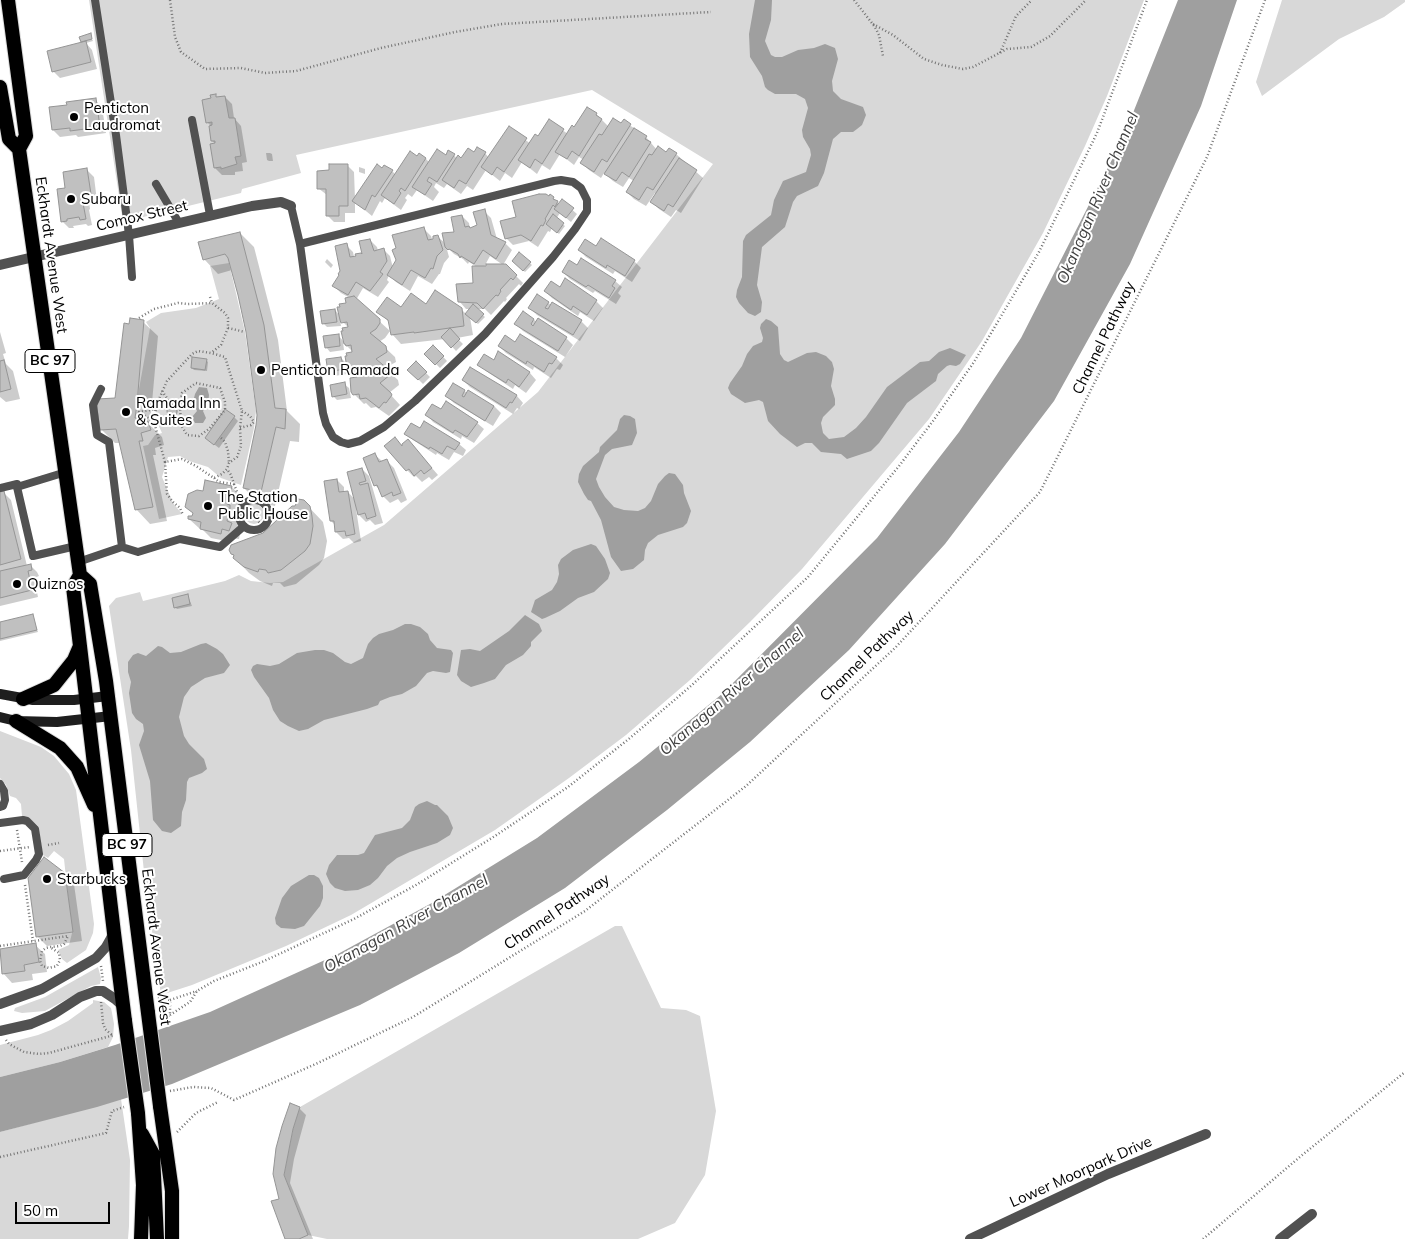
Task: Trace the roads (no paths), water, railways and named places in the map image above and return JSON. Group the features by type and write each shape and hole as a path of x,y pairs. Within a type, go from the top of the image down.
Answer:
{"highway":[{"name":"Eckhardt Avenue West","path":"8,0 26,136 20,148 79,568 73,587 124,1020 140,1131 143,1186 140,1239"},
{"name":"Eckhardt Avenue West","path":"0,87 9,139 20,148"},
{"name":"Eckhardt Avenue West","path":"79,568 90,584 111,716 146,994 153,1018 160,1106 172,1191 172,1239"},
{"path":"24,699 54,685 74,660 80,646"},
{"path":"16,721 60,748 77,767 101,824"},
{"path":"140,1131 153,1154 157,1239"},
{"path":"173,1217 184,1239"}],"main road":[{"path":"0,694 24,699 74,700 108,696"},
{"path":"0,717 16,721 57,722 111,716"}],"street":[{"name":"Comox Street","path":"0,265 252,206 281,202 291,206"},
{"path":"0,1004 35,992 96,958 106,947 114,933"},
{"path":"3,1031 31,1024 80,997 96,991 103,991 124,1020"},
{"name":"Lower Moorpark Drive","path":"970,1239 1108,1174 1206,1134"},
{"path":"1280,1239 1312,1214"}],"lane":[{"path":"95,0 129,235 132,277"},
{"path":"192,120 210,216"},
{"path":"291,206 300,244 323,413 326,424 334,437 344,443 354,444 384,427 416,401 485,334 570,236 586,211 587,200 581,188 573,182 554,181 300,244"},
{"path":"156,184 179,223"},
{"path":"101,389 93,405 96,435 109,442 122,547"},
{"path":"17,487 66,472"},
{"path":"0,488 17,484 33,556 76,546"},
{"path":"250,499 262,501 270,512 269,520 264,527 252,530 244,526 238,516 240,508 250,499"},
{"path":"79,568 122,547 138,552 180,539 220,547 244,526"},
{"path":"0,784 4,791 5,800 4,806 0,807"},
{"path":"0,823 27,821 35,829 39,854 24,875 4,879"}],"water":[{"path":"755,0 772,0 771,20 765,41 771,55 782,57 798,50 814,48 825,44 835,48 838,59 832,81 833,91 841,99 863,107 866,115 862,125 853,132 841,132 833,139 824,173 818,186 797,196 793,202 785,227 762,247 757,285 762,302 761,312 755,316 748,313 736,297 742,277 743,241 746,235 771,215 774,200 783,181 806,172 811,155 802,130 808,108 805,99 796,94 775,94 768,90 750,57 749,34"},
{"name":"Okanagan River Channel","path":"1178,0 1237,0 1201,106 1130,264 1054,401 945,544 849,650 750,742 667,810 565,888 459,953 360,1005 172,1084 97,1107 0,1132 0,1077 60,1062 115,1045 210,1012 336,955 430,904 537,838 639,762 722,694 877,538 959,432 1021,338 1123,138"},
{"path":"766,319 778,327 780,354 784,360 788,362 807,353 816,352 826,356 832,362 834,369 831,386 835,405 823,417 821,423 823,433 829,439 844,437 856,428 887,387 920,362 929,361 939,352 950,348 966,355 960,364 947,366 938,374 936,381 907,403 879,443 871,451 847,459 841,454 821,452 812,443 805,443 797,447 780,434 768,421 763,402 759,400 745,403 731,394 728,388 730,383 742,366 747,354 753,346 762,342 763,338 760,328"},
{"path":"199,387 207,388 209,395 208,404 203,411 206,418 203,423 195,423 192,417 197,411 193,402"},
{"path":"624,415 635,419 637,433 632,445 612,449 605,455 596,479 605,497 614,507 638,511 645,508 651,501 658,484 669,473 675,474 683,485 691,511 687,523 683,527 658,535 648,543 644,560 633,569 621,571 611,557 601,520 578,482 583,466 599,452 600,447 617,430 620,419"},
{"path":"591,544 596,546 605,559 610,573 608,579 594,592 578,598 560,611 545,618 542,619 531,612 535,600 552,590 557,582 559,574 558,565 561,559 573,550"},
{"path":"525,615 539,624 542,631 531,642 531,646 523,655 506,665 495,679 471,687 461,681 457,675 461,650 480,651 509,631"},
{"path":"405,624 420,627 428,634 430,640 437,648 451,650 453,653 450,672 433,671 427,673 416,686 402,694 380,701 378,705 367,709 324,720 308,729 299,731 280,721 273,710 269,698 251,670 257,664 270,666 279,664 297,653 315,650 333,653 351,664 363,658 368,644 373,638"},
{"path":"206,643 223,654 230,665 224,673 205,678 191,687 184,697 179,717 184,736 204,759 207,769 189,778 181,826 171,833 162,831 153,820 150,781 139,745 144,731 143,724 132,713 128,662 133,655 138,653 146,656 158,646 170,653 181,652"},
{"path":"427,801 437,805 448,816 453,828 450,835 437,843 397,858 370,885 358,890 345,891 335,888 330,883 326,874 329,865 337,855 358,855 364,853 375,835 402,828 410,820 415,807"},
{"path":"309,875 319,878 323,886 323,898 320,906 304,926 295,929 281,928 276,924 275,918 282,898 291,886"}],"place":[{"name":"Penticton Laudromat","path":"74,117"},
{"name":"Subaru","path":"71,199"},
{"name":"Penticton Ramada","path":"261,370"},
{"name":"Ramada Inn & Suites","path":"126,412"},
{"name":"The Station Public House","path":"208,506"},
{"name":"Quiznos","path":"17,584"},
{"name":"Starbucks","path":"47,879"}]}
